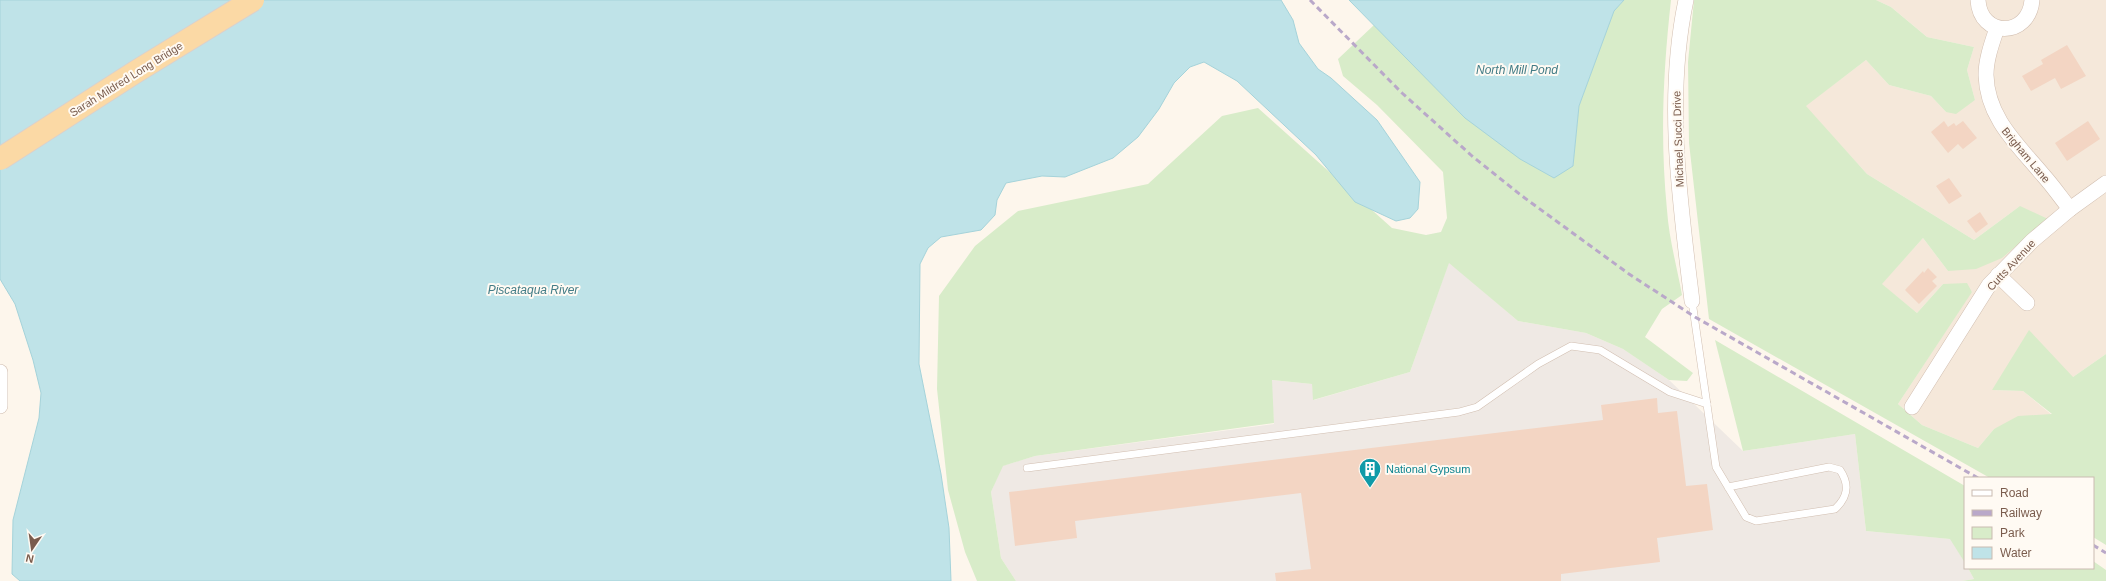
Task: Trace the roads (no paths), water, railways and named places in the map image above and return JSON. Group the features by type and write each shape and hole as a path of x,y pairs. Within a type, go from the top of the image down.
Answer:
{"main road":[{"name":"Sarah Mildred Long Bridge","path":"0,159 137,71 254,0"}],"street":[{"name":"Michael Succi Drive","path":"1686,0 1677,71 1676,158 1692,301"},
{"path":"1978,0 1979,9 1989,24 1997,28 2006,29 2022,23 2030,12 2032,0"},
{"name":"Brigham Lane","path":"1997,28 1988,57 1986,74 1992,108 2000,124 2010,138 2070,209"},
{"name":"Cutts Avenue","path":"1912,407 1989,285 2032,241 2070,209 2106,183"},
{"path":"1998,275 2027,303"},
{"path":"0,372 0,406"}],"lane":[{"path":"1692,301 1716,467 1746,517 1756,521 1835,509 1842,502 1847,489 1845,478 1840,470 1829,467 1728,486"},
{"path":"1026,468 1459,412 1477,407 1544,360 1571,346 1600,350 1670,392 1707,404"}],"water":[{"name":"Piscataqua River","path":"0,0 1281,0 1293,20 1299,43 1318,69 1331,78 1377,120 1420,182 1418,209 1410,218 1396,221 1355,202 1316,155 1237,81 1204,62 1190,67 1174,83 1159,109 1138,137 1113,158 1065,177 1042,176 1006,183 997,200 995,215 981,230 941,237 928,248 920,264 919,364 941,474 949,528 951,581 20,581 12,574 13,520 39,418 41,393 33,360 15,304 0,279"},
{"name":"North Mill Pond","path":"1349,0 1624,0 1614,11 1579,106 1573,166 1554,178 1520,159 1465,118"}],"railway":[{"path":"0,152 29,140 253,0"},
{"path":"1310,0 1402,93 1472,156 1522,196 1629,274 1695,317 1976,477"},
{"path":"2094,546 2106,553"}],"place":[{"name":"National Gypsum","path":"1370,488"}]}
